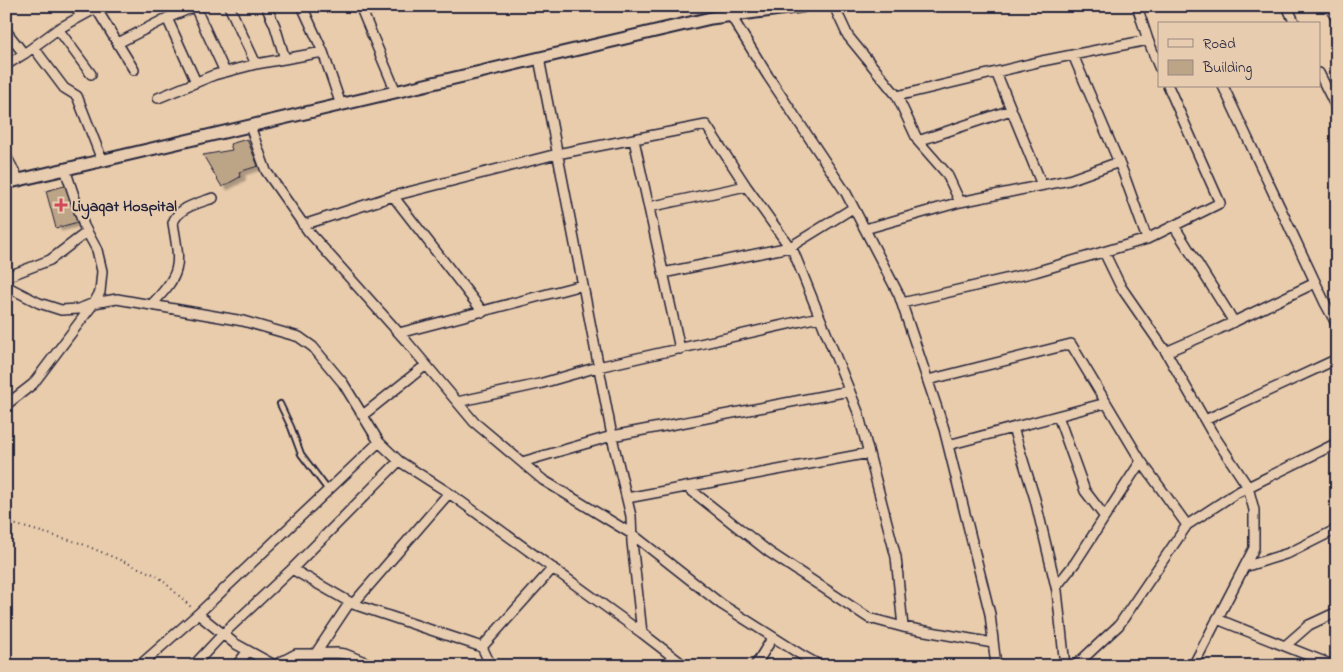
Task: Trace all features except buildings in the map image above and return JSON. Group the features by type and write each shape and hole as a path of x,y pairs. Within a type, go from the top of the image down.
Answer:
{"street":[{"path":"75,6 81,16"},
{"path":"118,43 195,6 225,72"},
{"path":"229,6 256,64"},
{"path":"266,6 275,26 285,59"},
{"path":"302,6 323,52 341,104"},
{"path":"385,6 366,8 396,92"},
{"path":"6,183 711,18 729,11 803,6"},
{"path":"834,6 848,36 897,96 918,141 947,174 960,202"},
{"path":"1137,6 1158,65"},
{"path":"1287,6 1295,22"},
{"path":"1329,6 1337,20"},
{"path":"6,65 34,48 58,29 98,7 134,70"},
{"path":"729,11 768,76 846,193 899,295 948,445 990,614 996,666"},
{"path":"167,18 196,82"},
{"path":"58,29 91,74"},
{"path":"6,32 24,54"},
{"path":"897,96 996,72 1148,40"},
{"path":"34,48 64,88 75,94 78,98 102,160"},
{"path":"158,98 225,72 256,64 323,52"},
{"path":"1073,55 1119,162 1147,239"},
{"path":"539,58 598,367 631,516 642,633"},
{"path":"996,72 1042,185"},
{"path":"1320,75 1337,109"},
{"path":"902,303 1035,272 1147,239 1220,203 1169,88"},
{"path":"1224,88 1315,283 1337,325"},
{"path":"918,141 1012,110"},
{"path":"303,225 393,196 557,154 706,125 746,186 794,253 858,412 896,557 903,627"},
{"path":"250,126 266,171 303,225 399,333 474,422 543,480 632,534 722,604 821,666"},
{"path":"634,140 680,349"},
{"path":"6,156 19,180"},
{"path":"865,230 960,202 1069,180 1119,162"},
{"path":"6,405 33,384 94,303 100,292 102,271 98,250 86,232 65,169"},
{"path":"649,207 746,186"},
{"path":"393,196 483,312"},
{"path":"151,305 166,290 177,271 178,254 173,223 175,218 184,210 213,198"},
{"path":"663,273 790,247 853,208"},
{"path":"1174,226 1234,322"},
{"path":"6,277 50,260 86,232"},
{"path":"1104,252 1121,287 1166,352 1205,420 1248,487 1254,510 1254,548 1193,666"},
{"path":"1166,352 1315,283"},
{"path":"399,333 582,285"},
{"path":"6,286 38,303 61,310 117,299 243,321 299,337 313,347 342,383 379,442 399,461 448,493 553,568 685,666"},
{"path":"458,402 539,384 598,367 819,317"},
{"path":"928,380 1071,344 1141,461 1187,525"},
{"path":"1205,420 1337,359"},
{"path":"363,415 426,365"},
{"path":"522,462 612,436 849,391"},
{"path":"948,445 1106,403"},
{"path":"1058,416 1086,491 1105,517"},
{"path":"1013,428 1035,499 1056,586 1064,666"},
{"path":"139,666 198,614 379,442"},
{"path":"1075,666 1119,626 1187,525 1236,493 1337,443"},
{"path":"627,498 869,453"},
{"path":"194,666 223,634 292,569 399,461"},
{"path":"1056,586 1075,563 1141,461"},
{"path":"687,487 769,552 869,618 903,627 993,643"},
{"path":"316,653 352,603 448,493"},
{"path":"1244,567 1288,553 1337,529"},
{"path":"482,647 553,568"},
{"path":"292,569 352,603 482,647 491,666"},
{"path":"1285,646 1309,625 1337,612"},
{"path":"198,614 234,643 275,666 296,654 316,653 341,653 375,666"},
{"path":"1217,619 1335,666"},
{"path":"755,666 773,637"},
{"path":"236,666 248,651"}],"lane":[{"path":"280,404 292,427 301,454 328,490"}],"path":[{"path":"6,522 80,543 153,574 160,578 198,614"}],"place":[{"name":"Liyaqat Hospital","path":"61,205"}]}
